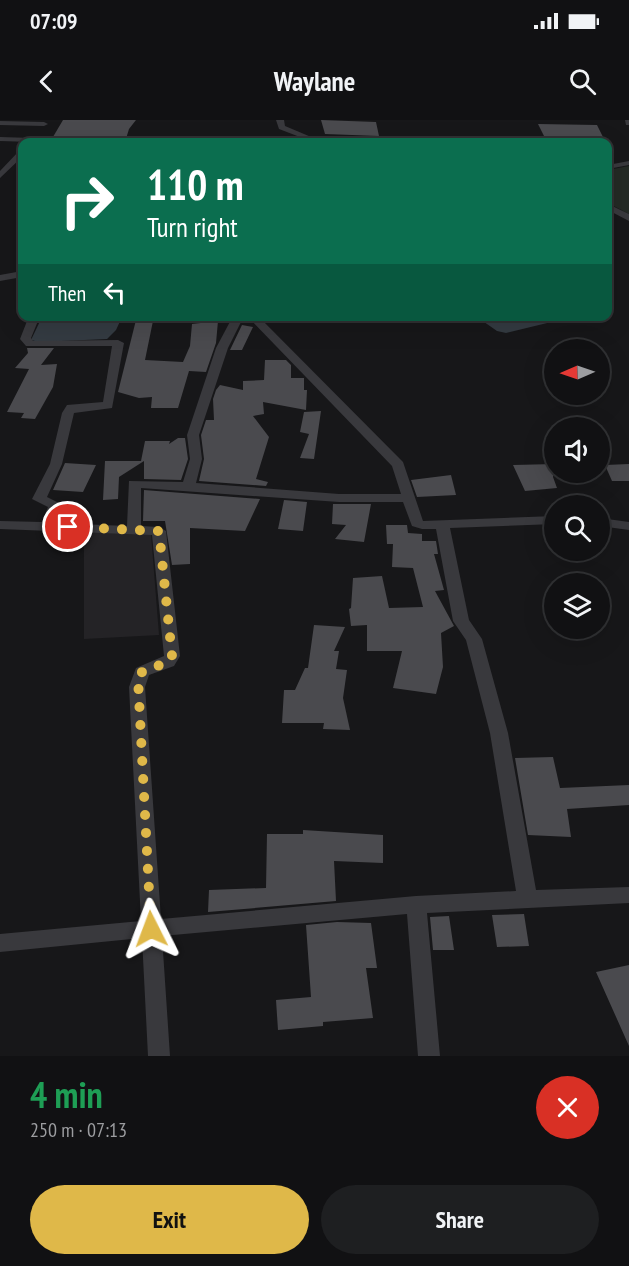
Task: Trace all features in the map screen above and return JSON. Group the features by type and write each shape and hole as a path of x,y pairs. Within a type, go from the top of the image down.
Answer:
{"street":[{"path":"280,120 282,127 309,138"},
{"path":"0,123 45,122"},
{"path":"34,138 45,122"},
{"path":"0,139 18,141"},
{"path":"0,176 18,157"},
{"path":"612,166 629,163"},
{"path":"612,209 629,218"},
{"path":"0,278 18,275"},
{"path":"33,321 25,339 30,344 118,343 108,405 78,406 71,408 68,413 56,464 39,499 57,505 47,526"},
{"path":"189,486 196,459 193,435 222,348 236,321"},
{"path":"257,321 398,465 417,523 422,525 544,520"},
{"path":"134,530 134,484 189,486 288,496 408,498"},
{"path":"610,523 629,526"},
{"path":"442,524 461,621 474,639 499,733 527,897"},
{"path":"0,525 159,531 172,656 168,662 142,672 138,679 159,1056"},
{"path":"0,943 416,905 527,897 629,895"},
{"path":"416,905 429,1056"}],"shaded area":[{"path":"629,166 629,214 612,205 612,169"},
{"path":"40,321 120,321 116,330 107,339 39,342 31,340"},
{"path":"483,321 556,321 506,333 497,331"},
{"path":"84,531 151,534 159,635 84,639"}],"building":[{"path":"63,120 136,120 129,129 126,138 52,138"},
{"path":"321,120 376,122 379,136 325,134"},
{"path":"538,124 597,125 604,138 545,138"},
{"path":"136,321 153,321 145,360 183,362 190,346 192,324 218,321 216,343 206,372 189,371 178,408 151,408 152,397 139,398 118,392"},
{"path":"242,325 253,327 242,350 230,350"},
{"path":"27,348 54,348 41,365 57,364 53,387 35,419 21,418 24,413 7,412 29,369 15,368 28,353"},
{"path":"265,360 286,360 291,365 291,378 304,378 304,390 307,390 306,410 263,402 264,414 253,416 269,437 256,479 268,482 266,486 199,481 204,459 201,435 206,420 214,420 213,399 216,390 220,385 243,390 243,381 264,380"},
{"path":"321,411 314,459 300,458 309,434 300,432 304,412"},
{"path":"178,438 185,438 188,459 181,480 144,479 144,461 119,477 118,499 103,500 105,461 141,461 145,441 170,441 169,444"},
{"path":"65,463 96,465 83,492 53,490"},
{"path":"544,464 544,483 555,483 557,488 525,491 513,465"},
{"path":"629,464 629,481 612,481 610,465"},
{"path":"451,475 456,495 417,497 411,480"},
{"path":"144,490 260,499 245,531 190,528 190,564 172,565 165,521 143,521"},
{"path":"284,500 307,502 303,531 278,529"},
{"path":"333,504 371,504 364,542 335,539 346,525 332,524"},
{"path":"386,525 407,525 408,533 422,534 422,541 436,541 438,554 434,554 444,590 435,591 454,626 441,633 443,667 436,694 393,688 402,651 367,651 367,625 351,626 349,609 351,608 353,578 382,576 389,608 423,607 413,568 392,567 393,544 387,544"},
{"path":"314,625 345,627 334,651 339,651 336,669 347,670 343,698 350,730 323,729 324,723 282,723 284,690 295,690 305,668 308,668"},
{"path":"553,757 560,788 629,785 629,805 567,809 571,837 528,835 515,758"},
{"path":"303,830 383,835 383,863 334,861 336,901 208,912 209,890 266,888 267,834 303,834"},
{"path":"524,914 529,946 497,947 492,915"},
{"path":"449,916 454,950 433,950 430,917"},
{"path":"337,922 371,923 377,968 366,968 373,1018 323,1022 323,1026 278,1030 276,1000 311,997 306,925"},
{"path":"629,965 629,1046 596,972"}],"route":[{"path":"68,527 159,531 172,656 168,662 142,672 137,687 151,929"}]}
